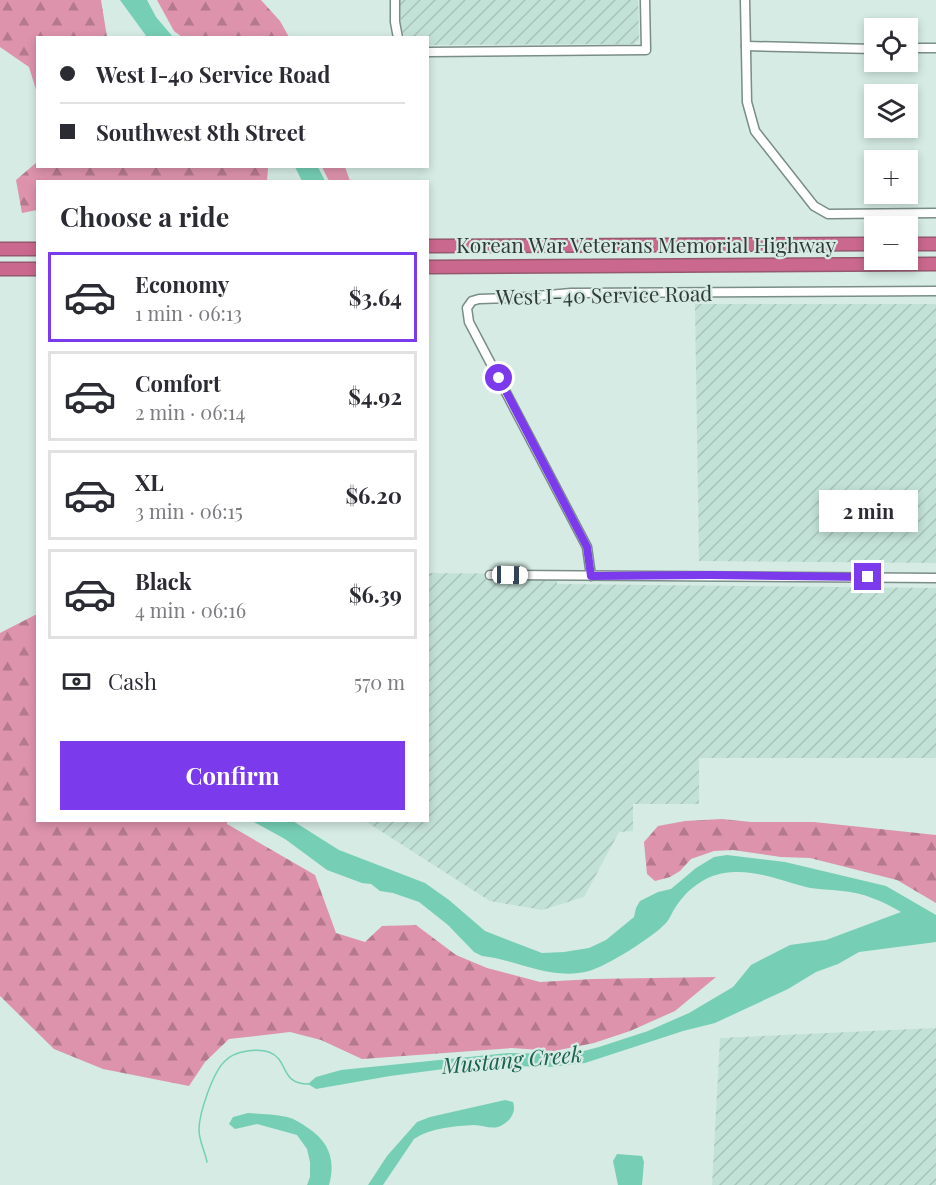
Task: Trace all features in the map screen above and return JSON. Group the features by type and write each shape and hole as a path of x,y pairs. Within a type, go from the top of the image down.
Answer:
{"highway":[{"name":"Korean War Veterans Memorial Highway","path":"429,246 864,244"},
{"path":"918,244 936,244"},
{"path":"0,249 36,249"},
{"name":"Korean War Veterans Memorial Highway","path":"429,267 936,264"},
{"path":"0,269 36,269"}],"street":[{"path":"395,0 398,36"},
{"path":"429,52 646,50 645,0"},
{"path":"745,0 747,102 754,131 814,206 828,214 936,213"},
{"path":"746,46 864,48"},
{"path":"918,48 936,48"},
{"name":"West I-40 Service Road","path":"591,576 587,547 469,322 467,308 472,301 570,293 936,291"},
{"path":"490,575 936,578"}],"shaded area":[{"path":"400,0 638,0 639,40 634,44 429,45 429,36 405,36 401,26"},
{"path":"695,304 936,304 936,563 699,561"},
{"path":"429,573 557,574 557,584 936,588 936,758 699,758 699,804 633,804 633,831 619,832 584,897 542,910 490,901 367,822 429,822"},
{"path":"936,1028 936,1185 712,1185 720,1038"}],"green space":[{"path":"0,0 101,0 107,36 36,36 36,90 29,67 0,47"},
{"path":"157,0 261,0 280,21 288,36 181,36 174,31"},
{"path":"36,163 36,168 268,168 267,180 36,180 36,210 22,213 16,180"},
{"path":"322,168 345,168 350,180 328,180"},
{"path":"36,615 36,822 227,822 315,875 336,933 365,942 382,926 416,925 456,955 487,968 540,982 716,977 675,1011 630,1031 594,1043 554,1051 512,1048 362,1059 321,1040 290,1032 229,1039 205,1062 189,1086 103,1069 54,1049 0,996 0,633"},
{"path":"722,819 751,822 814,822 936,835 936,903 897,880 810,858 781,857 733,850 714,851 691,859 680,871 670,877 655,881 647,874 644,842 658,826 685,821"}],"water":[{"path":"120,0 147,0 156,17 172,36 146,36"},
{"path":"296,168 318,168 324,180 302,180"},
{"path":"254,822 295,822 339,850 425,883 485,931 542,953 589,948 606,940 634,917 640,901 658,892 671,889 696,868 714,857 727,855 785,862 886,886 936,915 936,942 859,952 715,1023 585,1063 549,1067 475,1065 390,1076 316,1089 308,1084 316,1077 341,1070 508,1053 572,1054 599,1047 648,1031 689,1013 733,987 751,965 790,945 826,940 901,912 880,901 858,894 810,888 753,873 726,873 708,878 693,887 680,900 660,929 618,957 589,971 548,972 474,952 448,925 419,902 380,891 371,884 327,870 285,839"},
{"path":"505,1100 513,1102 514,1110 509,1120 502,1125 498,1127 474,1125 451,1127 420,1135 414,1139 383,1185 368,1185 387,1156 417,1122"},
{"path":"248,1113 290,1118 315,1133 329,1152 332,1168 329,1185 307,1185 310,1177 310,1162 307,1149 297,1135 257,1124 235,1129 229,1124 233,1117"},
{"path":"617,1154 642,1156 644,1162 642,1185 618,1185 613,1161"}],"waterway":[{"name":"Mustang Creek","path":"207,1162 199,1134 201,1114 207,1093 220,1066 225,1061 246,1051 269,1052 276,1056 293,1081 310,1084"}],"route":[{"path":"499,378 587,547 591,576 868,577"}]}
